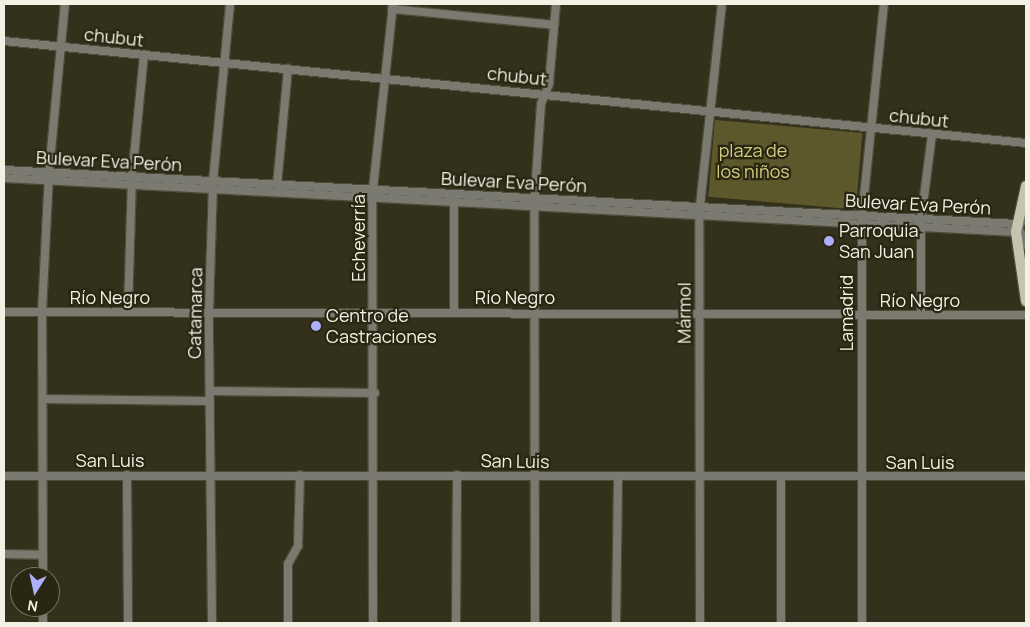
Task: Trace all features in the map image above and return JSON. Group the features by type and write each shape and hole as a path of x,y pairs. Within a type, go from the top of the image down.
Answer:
{"main road":[{"path":"1026,186 1017,228 1026,301"}],"street":[{"path":"43,567 42,312 49,176 65,4"},
{"name":"Catamarca","path":"212,623 208,311 213,185 230,4"},
{"path":"535,623 537,477 534,198 544,94 549,84 556,4"},
{"name":"Mármol","path":"700,623 698,477 700,211 722,4"},
{"name":"Lamadrid","path":"862,623 862,220 884,4"},
{"path":"393,6 554,25"},
{"name":"Echeverría","path":"373,623 375,393 372,198 383,78 393,6"},
{"name":"chubut","path":"4,41 1026,142"},
{"path":"128,311 132,181 144,55"},
{"path":"277,184 288,69"},
{"path":"921,315 921,220 932,134"},
{"name":"Bulevar Eva Perón","path":"4,170 49,176 213,185 454,203 700,211"},
{"name":"Bulevar Eva Perón","path":"4,178 49,176"},
{"name":"Bulevar Eva Perón","path":"213,185 277,184 534,198 700,211 862,220 921,220 1017,228"},
{"path":"454,203 454,312"},
{"path":"1026,213 1017,228 1026,246"},
{"name":"Bulevar Eva Perón","path":"862,220 922,229 1017,228"},
{"name":"Río Negro","path":"4,312 699,312 861,315 1026,315"},
{"path":"210,391 375,393"},
{"path":"43,399 210,401"},
{"path":"127,475 128,623"},
{"path":"288,623 288,564 298,546 300,475"},
{"path":"456,623 457,475"},
{"name":"San Luis","path":"4,476 1026,476"},
{"path":"616,623 618,477"},
{"path":"781,477 781,623"},
{"path":"4,554 43,555"}],"green space":[{"name":"plaza de los niños","path":"715,120 862,133 856,210 708,197"}],"place":[{"name":"Parroquia San Juan","path":"829,241"},
{"name":"Centro de Castraciones","path":"316,326"}]}
